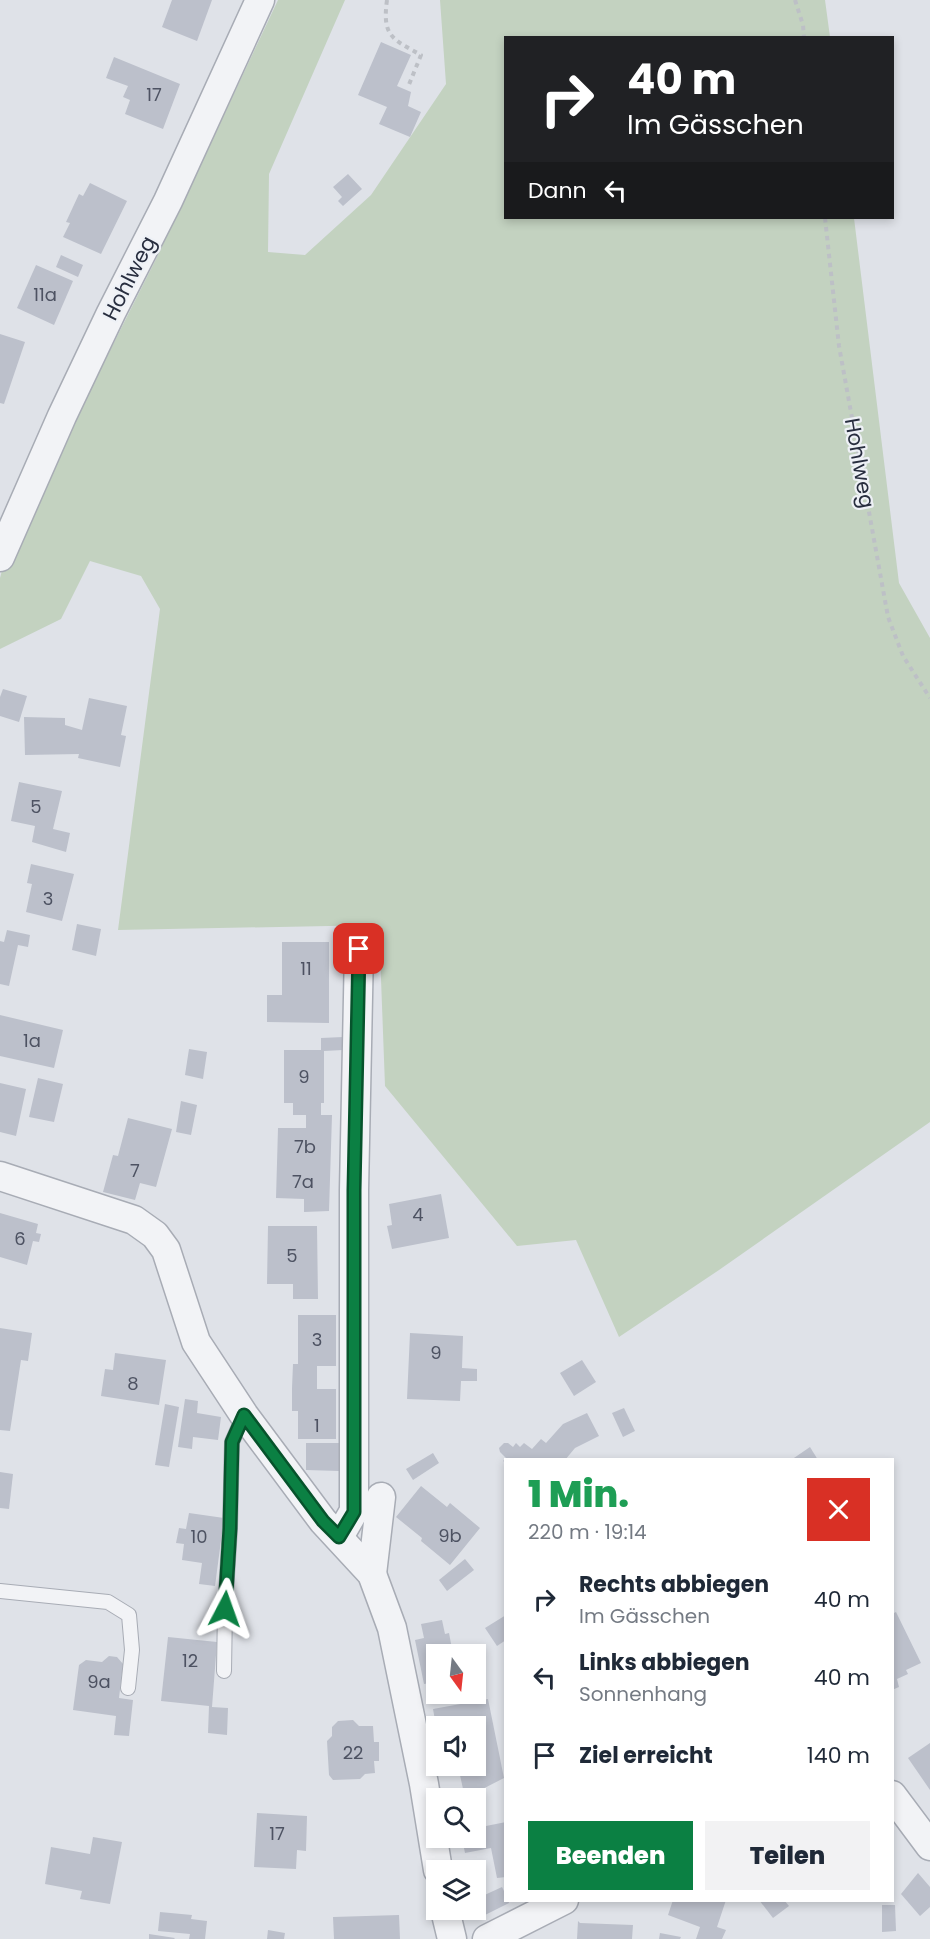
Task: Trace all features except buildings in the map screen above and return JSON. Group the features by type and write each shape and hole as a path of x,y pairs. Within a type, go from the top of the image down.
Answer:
{"street":[{"name":"Hohlweg","path":"0,557 67,406 168,201 260,0"},
{"path":"339,1537 354,1512 354,1190 359,949"},
{"path":"0,1176 134,1220 155,1235 166,1250 196,1342 244,1415 323,1521 372,1574 392,1628 424,1784 436,1860"},
{"path":"372,1574 381,1497"},
{"path":"894,1798 930,1846"},
{"path":"487,1939 560,1902"},
{"path":"447,1920 452,1939"}],"lane":[{"path":"224,1671 232,1442 244,1415"},
{"path":"0,1591 108,1602 129,1616 132,1650 128,1689"}],"path":[{"path":"387,0 385,17 387,29 396,41 420,55 408,87"},
{"path":"795,0 803,24 804,36"},
{"name":"Hohlweg","path":"825,219 839,346 888,617 903,656 930,698"}],"green space":[{"path":"278,0 345,0 269,174 268,252 305,255 371,195 446,84 440,0 825,0 830,36 504,36 504,219 854,219 899,583 930,638 930,1122 619,1337 576,1240 517,1246 385,1086 379,925 118,930 160,609 141,576 90,561 61,619 0,649 0,578 5,559 155,261"}],"route":[{"path":"225,1609 232,1442 244,1415 323,1521 339,1537 354,1512 354,1190 359,949"}]}
